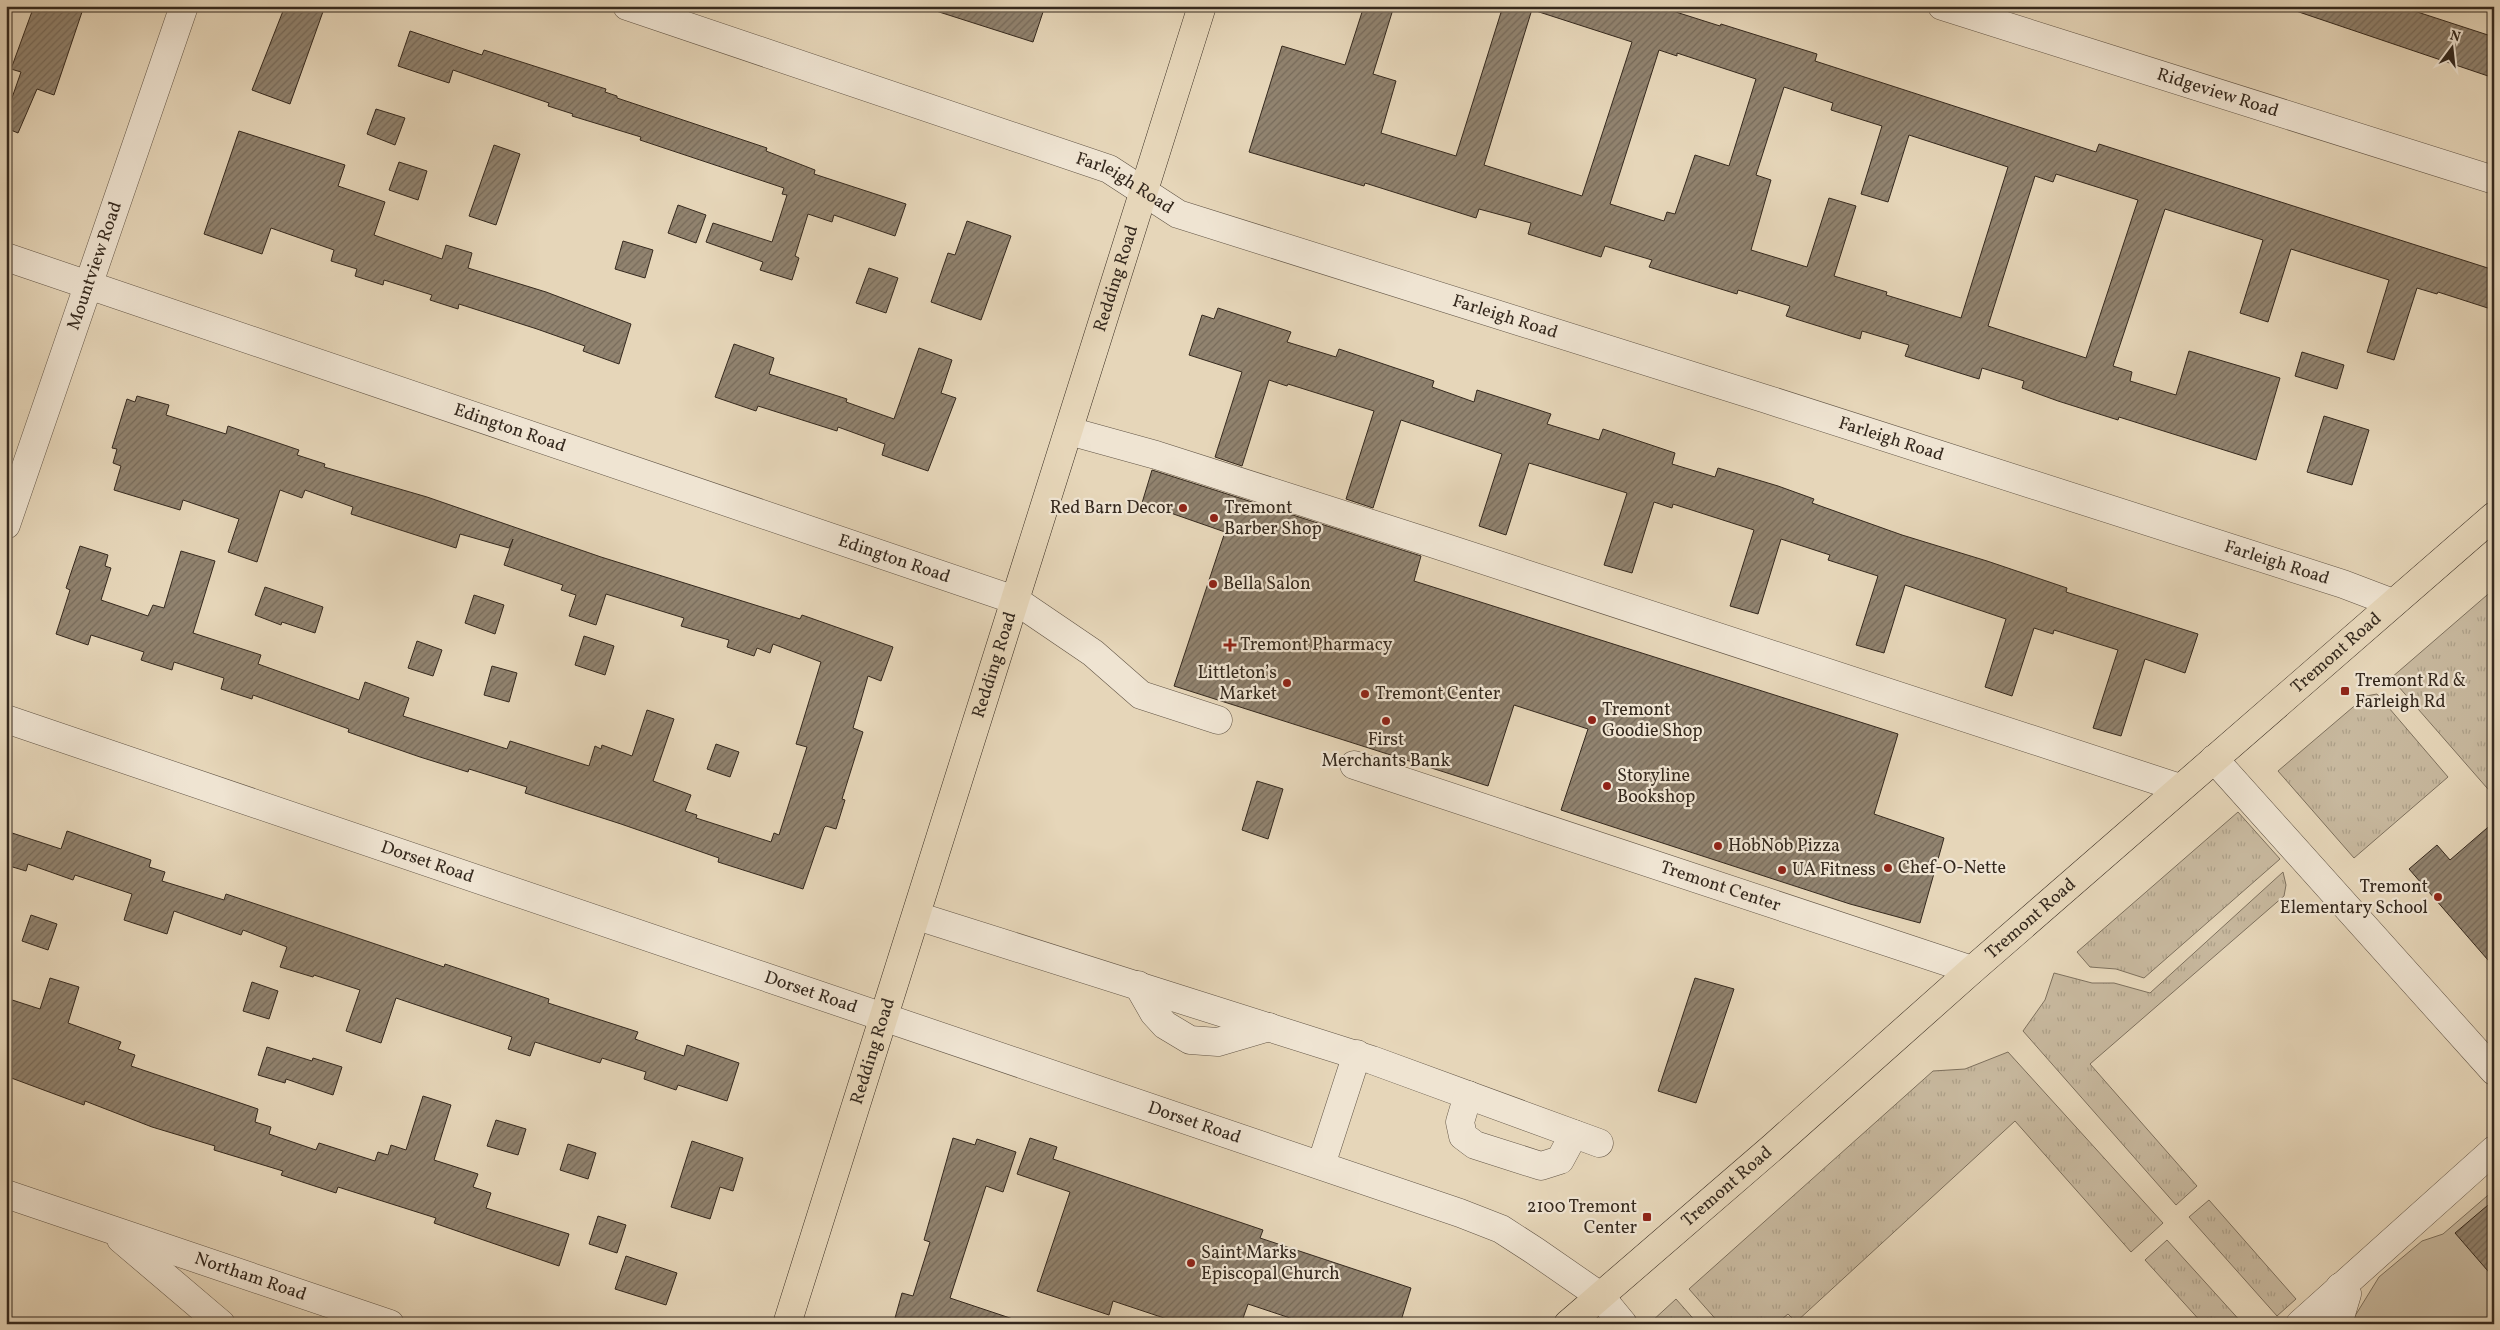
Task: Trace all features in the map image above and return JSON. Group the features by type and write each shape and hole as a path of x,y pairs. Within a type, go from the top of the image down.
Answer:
{"main road":[{"name":"Redding Road","path":"787,1324 885,1018 1202,6"},
{"name":"Tremont Road","path":"1568,1324 2494,516"}],"street":[{"name":"Mountview Road","path":"6,525 184,6"},
{"name":"Farleigh Road","path":"627,6 1109,169 1178,214 1766,399 2343,584 2393,603"},
{"name":"Ridgeview Road","path":"1942,6 2494,180"},
{"name":"Edington Road","path":"6,257 1015,600"},
{"path":"1069,431 1156,455 1416,538 2180,788"},
{"path":"1015,600 1093,653 1141,695 1218,720"},
{"name":"Dorset Road","path":"6,719 1460,1213 1501,1229 1600,1296 1623,1324"},
{"path":"2214,759 2494,1071"},
{"name":"Tremont Center","path":"1354,765 1972,970"},
{"path":"917,916 1357,1054 1600,1143"},
{"path":"1138,985 1154,1013 1165,1025 1190,1040 1218,1042 1233,1036 1270,1027"},
{"path":"1321,1165 1357,1054"},
{"path":"1468,1095 1460,1122 1463,1136 1476,1145 1541,1166 1560,1160 1574,1134"},
{"path":"2300,1324 2494,1150"},
{"name":"Northam Road","path":"6,1194 390,1324"},
{"path":"111,1230 221,1324"},
{"path":"2338,1324 2347,1294 2340,1287"}],"green space":[{"path":"2494,589 2494,796 2391,678"},
{"path":"2377,694 2448,777 2354,858 2278,771 2366,696"},
{"path":"2238,812 2280,859 2144,978 2116,969 2090,967 2077,952"},
{"path":"2283,872 2286,885 2284,896 2090,1064 2197,1186 2176,1205 2023,1031 2045,1000 2054,973 2092,983 2114,983 2150,993"},
{"path":"2008,1052 2163,1223 2131,1252 2015,1121 1796,1322 1788,1314 1776,1324 1720,1324 1689,1289 1933,1071 1965,1069"},
{"path":"2494,1190 2494,1324 2350,1324 2379,1277 2422,1241 2443,1234"},
{"path":"2209,1200 2296,1299 2277,1316 2189,1217"},
{"path":"2167,1240 2243,1324 2203,1324 2145,1260"},
{"path":"1676,1299 1698,1324 1652,1324 1651,1322"}],"building":[{"path":"34,6 84,6 54,95 37,89 18,133 6,128 6,115 21,72 11,69"},
{"path":"285,6 325,6 290,104 252,90"},
{"path":"937,6 1045,6 1033,42 936,11"},
{"path":"1364,6 1394,6 1373,74 1396,81 1381,133 1456,156 1503,6 1533,6 1484,165 1582,196 1632,42 1536,11 1537,6 1657,6 1817,54 1815,61 2096,152 2099,144 2494,270 2494,310 2438,292 2437,294 2417,288 2394,360 2367,352 2389,280 2291,249 2268,322 2240,313 2263,240 2165,209 2113,366 2132,372 2130,381 2176,395 2189,351 2280,378 2256,460 2119,417 2118,420 2058,401 2022,388 2024,381 1982,368 1979,379 1905,356 1909,345 1862,331 1860,339 1786,316 1790,306 1738,290 1737,294 1649,267 1652,260 1605,246 1601,257 1528,234 1531,223 1479,209 1476,218 1365,183 1364,186 1249,152 1282,46 1345,65","holes":["1659,50 1677,56 1677,53 1756,79 1729,166 1695,155 1675,214 1667,212 1664,221 1610,204","1784,87 1833,103 1831,110 1882,126 1861,194 1888,202 1909,135 2008,167 1961,318 1886,295 1887,292 1834,276 1856,206 1829,198 1807,267 1751,250 1771,180 1756,175","2056,174 2138,200 2086,358 1988,326 2035,176 2053,182"]},
{"path":"2294,6 2399,6 2494,37 2494,78 2293,10"},
{"path":"410,31 482,55 484,50 606,89 605,92 617,96 617,98 767,148 766,151 815,170 814,174 906,204 895,236 834,215 832,222 808,214 795,256 799,258 792,280 760,270 763,262 706,242 713,223 772,242 787,195 782,194 784,188 640,140 641,137 572,116 573,114 548,106 549,103 453,70 449,83 398,66"},
{"path":"376,109 405,118 395,145 367,134"},
{"path":"239,131 345,165 338,186 385,202 374,235 442,259 446,245 472,253 468,268 546,292 631,324 619,364 583,351 585,346 537,329 459,304 458,309 430,300 432,295 384,280 383,285 355,276 357,269 331,261 334,250 271,228 262,254 204,234"},
{"path":"494,145 520,154 496,225 469,216"},
{"path":"399,162 427,171 418,200 389,190"},
{"path":"678,205 706,215 696,243 668,233"},
{"path":"967,221 1011,236 981,320 931,302 948,253 955,255"},
{"path":"623,241 653,250 645,278 615,269"},
{"path":"869,268 898,278 886,313 856,303"},
{"path":"1218,308 1291,332 1287,342 1336,357 1339,349 1434,381 1432,387 1474,402 1477,390 1551,414 1547,424 1599,440 1603,429 1675,453 1672,464 1715,477 1718,468 1778,486 1814,499 1812,503 1902,535 1987,561 2067,588 2066,592 2198,634 2185,673 2145,659 2121,736 2093,728 2118,650 2054,630 2053,634 2034,628 2012,696 1985,687 2006,619 1905,585 1884,653 1856,645 1878,576 1828,560 1830,555 1781,539 1758,614 1730,606 1754,530 1673,504 1672,508 1654,502 1632,573 1604,565 1627,493 1529,463 1506,535 1479,526 1502,454 1401,420 1373,508 1346,499 1374,411 1288,384 1287,386 1269,380 1242,466 1215,457 1242,372 1189,355 1202,315 1214,319"},
{"path":"734,344 774,358 769,374 847,399 846,402 894,419 919,348 952,360 941,393 956,398 928,471 882,455 885,444 838,427 837,431 758,406 756,411 715,397"},
{"path":"2302,352 2344,365 2337,389 2295,376"},
{"path":"137,396 169,405 166,415 226,434 228,426 299,450 297,455 325,464 324,467 427,497 601,557 800,619 802,615 893,647 881,681 868,676 853,728 863,732 842,799 845,800 836,829 826,826 824,828 803,889 718,862 719,858 525,793 527,787 469,769 468,772 420,757 348,732 349,729 253,695 252,699 221,689 224,678 174,662 172,670 141,660 144,652 91,635 88,645 56,634 70,590 66,588 80,546 108,555 105,566 111,568 101,600 148,616 153,605 164,608 181,551 215,561 193,633 261,655 258,664 359,700 365,682 409,698 403,716 507,749 510,741 589,766 595,746 601,749 602,745 632,756 647,710 674,719 653,781 691,795 685,811 697,815 696,818 771,842 774,833 779,835 807,747 796,744 821,662 773,644 770,653 757,648 754,656 727,647 729,640 681,626 684,618 606,594 596,625 569,616 576,595 561,590 563,585 504,565 513,539 509,548 460,534 456,548 351,514 353,507 305,490 302,498 280,490 257,562 228,552 239,519 183,500 180,510 114,490 121,466 113,463 117,449 112,448 127,399 135,402"},
{"path":"2324,416 2369,430 2352,485 2307,472"},
{"name":"Tremont Center","path":"1152,470 1421,556 1414,581 1898,734 1874,814 1944,838 1920,923 1850,904 1561,810 1588,729 1514,705 1488,786 1174,686 1225,532 1142,503"},
{"path":"265,587 323,607 315,633 282,622 281,625 255,615"},
{"path":"474,595 504,605 495,634 465,623"},
{"path":"584,636 614,646 605,675 575,665"},
{"path":"417,641 442,650 433,676 408,668"},
{"path":"492,666 517,673 509,702 484,695"},
{"path":"716,744 739,752 730,777 707,769"},
{"path":"1257,781 1283,789 1268,839 1242,830"},
{"path":"2494,822 2494,967 2409,869 2437,845 2450,860"},
{"path":"6,831 61,849 67,831 151,860 149,867 165,872 162,881 224,900 226,894 444,967 445,964 549,999 548,1003 638,1032 635,1039 684,1056 687,1045 739,1063 727,1101 678,1085 676,1090 644,1079 646,1072 602,1058 600,1063 535,1042 530,1056 508,1049 512,1037 396,998 381,1043 346,1031 360,990 314,975 313,977 280,967 287,947 243,930 241,935 174,911 167,934 124,920 132,894 75,875 73,880 28,864 26,871 6,865"},
{"path":"31,915 57,924 48,950 22,941"},
{"path":"50,978 79,987 68,1023 121,1042 118,1049 135,1055 131,1066 258,1109 255,1122 271,1127 269,1134 316,1150 319,1143 375,1161 378,1152 388,1155 391,1145 406,1150 423,1096 451,1105 434,1160 478,1174 473,1187 491,1193 486,1208 569,1234 559,1266 434,1223 436,1218 338,1187 336,1193 281,1175 283,1171 214,1150 215,1146 152,1127 85,1101 84,1105 6,1076 6,998 40,1009"},
{"path":"1695,978 1734,989 1696,1103 1658,1091"},
{"path":"252,982 278,991 269,1019 243,1011"},
{"path":"267,1047 312,1061 313,1058 342,1067 333,1095 286,1079 285,1083 258,1075"},
{"path":"496,1120 526,1129 518,1155 487,1146"},
{"path":"953,1138 975,1145 977,1139 1016,1152 1003,1192 986,1186 950,1298 1013,1319 1012,1324 913,1324 895,1318 902,1293 913,1296 930,1242 924,1240"},
{"name":"Saint Marks Episcopal Church","path":"1030,1138 1057,1147 1053,1159 1263,1230 1260,1238 1411,1288 1400,1324 1308,1324 1248,1304 1241,1324 1182,1324 1113,1301 1109,1315 1037,1291 1070,1192 1017,1174"},
{"path":"692,1141 743,1158 733,1191 720,1187 710,1219 671,1207"},
{"path":"568,1144 596,1153 588,1179 560,1170"},
{"path":"2494,1200 2494,1278 2455,1233"},
{"path":"598,1216 626,1225 617,1253 589,1244"},
{"path":"626,1256 677,1273 666,1305 615,1289"}],"place":[{"name":"Red Barn Decor","path":"1183,508"},
{"name":"Tremont Barber Shop","path":"1214,518"},
{"name":"Bella Salon","path":"1213,584"},
{"name":"Tremont Pharmacy","path":"1230,645"},
{"name":"Littleton’s Market","path":"1287,683"},
{"name":"Tremont Rd & Farleigh Rd","path":"2345,691"},
{"name":"Tremont Center","path":"1365,694"},
{"name":"Tremont Goodie Shop","path":"1592,720"},
{"name":"First Merchants Bank","path":"1386,721"},
{"name":"Storyline Bookshop","path":"1607,786"},
{"name":"HobNob Pizza","path":"1718,846"},
{"name":"Chef-O-Nette","path":"1888,868"},
{"name":"UA Fitness","path":"1782,870"},
{"name":"Tremont Elementary School","path":"2438,897"},
{"name":"2100 Tremont Center","path":"1647,1217"},
{"name":"Saint Marks Episcopal Church","path":"1191,1263"}]}
